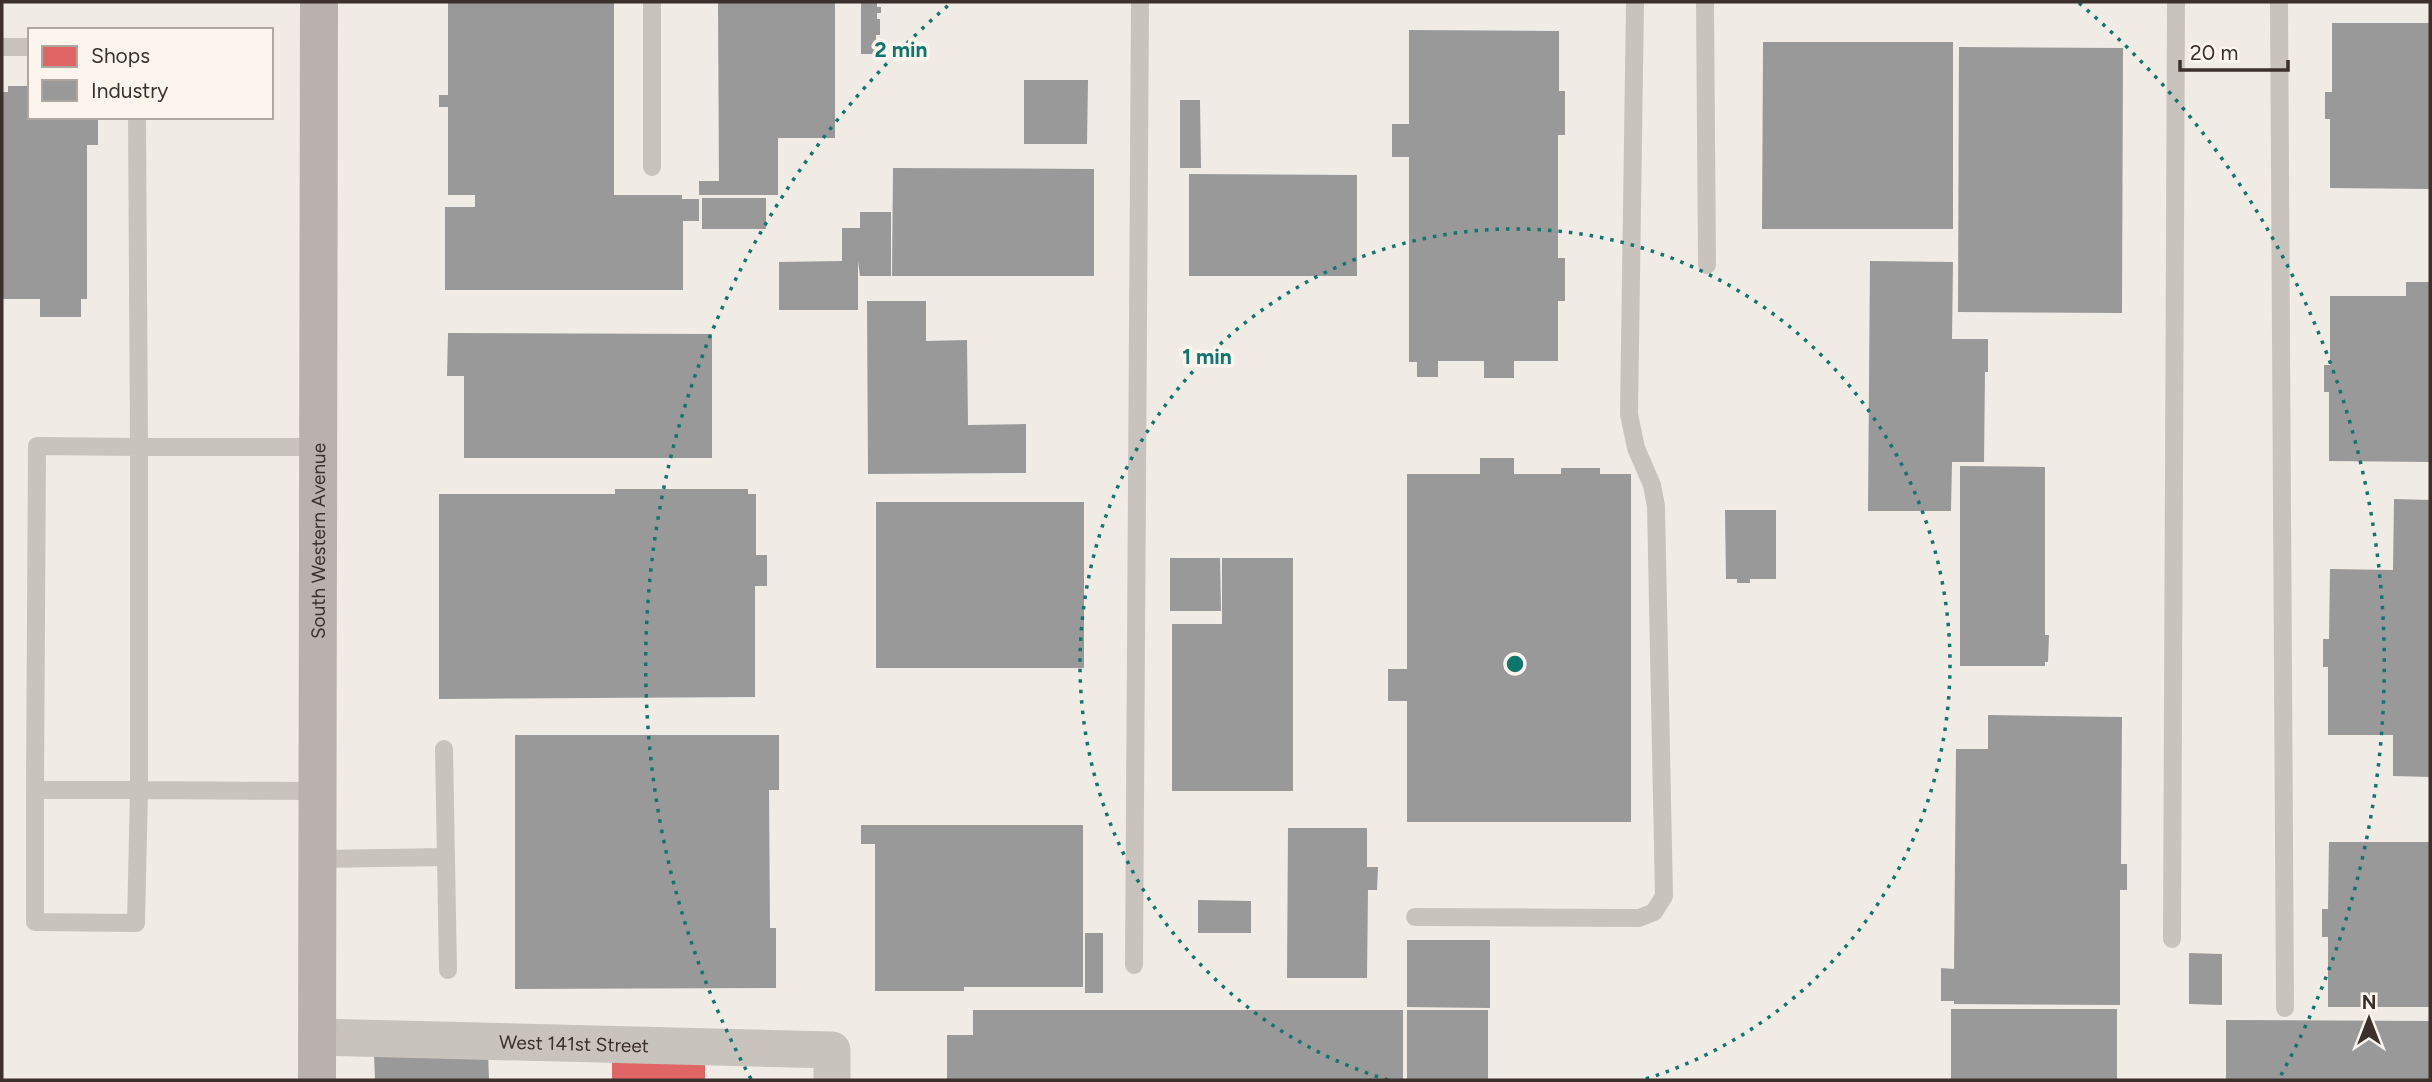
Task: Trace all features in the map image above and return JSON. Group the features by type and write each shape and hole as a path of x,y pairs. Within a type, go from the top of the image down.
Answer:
{"main road":[{"name":"South Western Avenue","path":"317,1080 319,2"}],"street":[{"name":"West 141st Street","path":"317,1037 832,1065"}],"lane":[{"path":"652,2 652,167"},
{"path":"1134,965 1140,2"},
{"path":"1415,917 1639,918 1654,912 1664,896 1656,506 1653,485 1636,448 1629,414 1635,2"},
{"path":"1705,2 1707,265"},
{"path":"2172,939 2176,2"},
{"path":"2279,2 2284,1008"},
{"path":"2,47 28,47"},
{"path":"137,119 139,447 139,790 136,923 35,922 37,446 139,447 318,447"},
{"path":"444,749 448,970"},
{"path":"35,790 317,791"},
{"path":"317,859 446,857"}],"building: Shops":[{"path":"612,1048 705,1048 705,1080 612,1080"}],"building: Industry":[{"path":"448,2 614,2 614,195 682,195 682,199 699,199 699,221 683,221 683,290 445,290 445,207 475,207 475,195 448,195 448,107 439,107 439,95 448,95"},
{"path":"718,2 835,2 835,138 778,138 778,195 699,195 699,181 719,181"},
{"path":"861,2 877,2 877,7 881,7 881,13 877,13 877,19 880,19 880,35 876,35 876,54 861,54"},
{"path":"2332,23 2430,23 2430,189 2330,188 2330,119 2325,119 2325,92 2332,92"},
{"path":"1409,30 1559,31 1559,91 1565,91 1565,135 1558,135 1558,258 1565,258 1565,301 1558,301 1558,361 1514,361 1514,378 1484,378 1484,361 1438,361 1438,377 1417,377 1417,362 1409,362 1409,157 1392,157 1392,124 1409,124"},
{"path":"1763,42 1953,42 1953,229 1762,229"},
{"path":"1959,47 2123,48 2122,313 1958,312"},
{"path":"1024,80 1088,80 1087,144 1024,144"},
{"path":"8,86 28,86 28,119 98,119 98,145 87,145 87,299 81,299 81,317 40,317 40,299 2,299 2,92 8,92"},
{"path":"1180,100 1200,100 1201,168 1180,168"},
{"path":"893,168 1094,169 1094,276 892,276"},
{"path":"1189,174 1357,175 1357,276 1189,276"},
{"path":"702,198 766,198 766,229 702,229"},
{"path":"860,212 891,212 891,276 860,276 858,261 858,310 779,310 779,262 842,261 842,228 860,228"},
{"path":"1870,261 1953,262 1952,339 1988,339 1984,462 1952,462 1951,511 1868,511"},
{"path":"2406,282 2430,282 2430,462 2329,461 2329,392 2324,392 2324,365 2330,365 2330,296 2406,296"},
{"path":"867,301 926,301 926,341 967,340 968,425 1026,424 1026,473 868,474"},
{"path":"448,333 712,334 712,458 464,458 464,376 447,376"},
{"path":"1480,458 1514,458 1514,474 1561,474 1561,468 1600,468 1600,474 1631,474 1631,822 1407,822 1407,701 1388,701 1388,669 1407,669 1407,474 1480,474"},
{"path":"1960,466 2045,467 2045,635 2049,635 2048,662 2045,662 2045,666 1960,666"},
{"path":"615,489 748,489 748,494 756,494 756,555 767,555 767,586 755,586 755,697 439,699 439,494 615,494"},
{"path":"2394,499 2430,500 2430,777 2393,776 2393,735 2328,735 2328,667 2323,667 2323,639 2329,639 2330,569 2393,570"},
{"path":"876,502 1084,502 1084,668 876,668"},
{"path":"1725,510 1776,510 1776,579 1750,579 1750,583 1737,583 1737,579 1726,579"},
{"path":"1170,558 1220,558 1221,611 1170,611"},
{"path":"1222,558 1293,558 1293,791 1172,791 1172,624 1222,624"},
{"path":"1988,715 2122,717 2121,864 2127,864 2127,890 2120,890 2120,1005 1954,1004 1954,1001 1941,1001 1941,968 1954,969 1956,749 1988,749"},
{"path":"515,735 779,735 779,790 769,790 770,928 776,928 776,988 515,989"},
{"path":"861,825 1083,825 1083,987 964,987 964,991 875,991 875,844 861,844"},
{"path":"1288,828 1367,828 1367,867 1378,867 1377,890 1368,890 1367,978 1287,978"},
{"path":"2329,842 2430,842 2430,1007 2328,1007 2328,937 2322,937 2322,909 2328,909"},
{"path":"1198,900 1251,901 1251,933 1198,933"},
{"path":"1085,933 1103,933 1103,993 1085,993"},
{"path":"1407,940 1490,940 1490,1008 1407,1007"},
{"path":"2189,953 2222,954 2222,1005 2189,1004"},
{"path":"1951,1009 2117,1009 2117,1080 1951,1080"},
{"path":"973,1010 1403,1010 1403,1080 947,1080 947,1035 973,1035"},
{"path":"1407,1010 1488,1010 1488,1080 1407,1080"},
{"path":"2226,1020 2430,1021 2430,1080 2226,1080"},
{"path":"488,1051 489,1080 375,1080 374,1052"}]}
